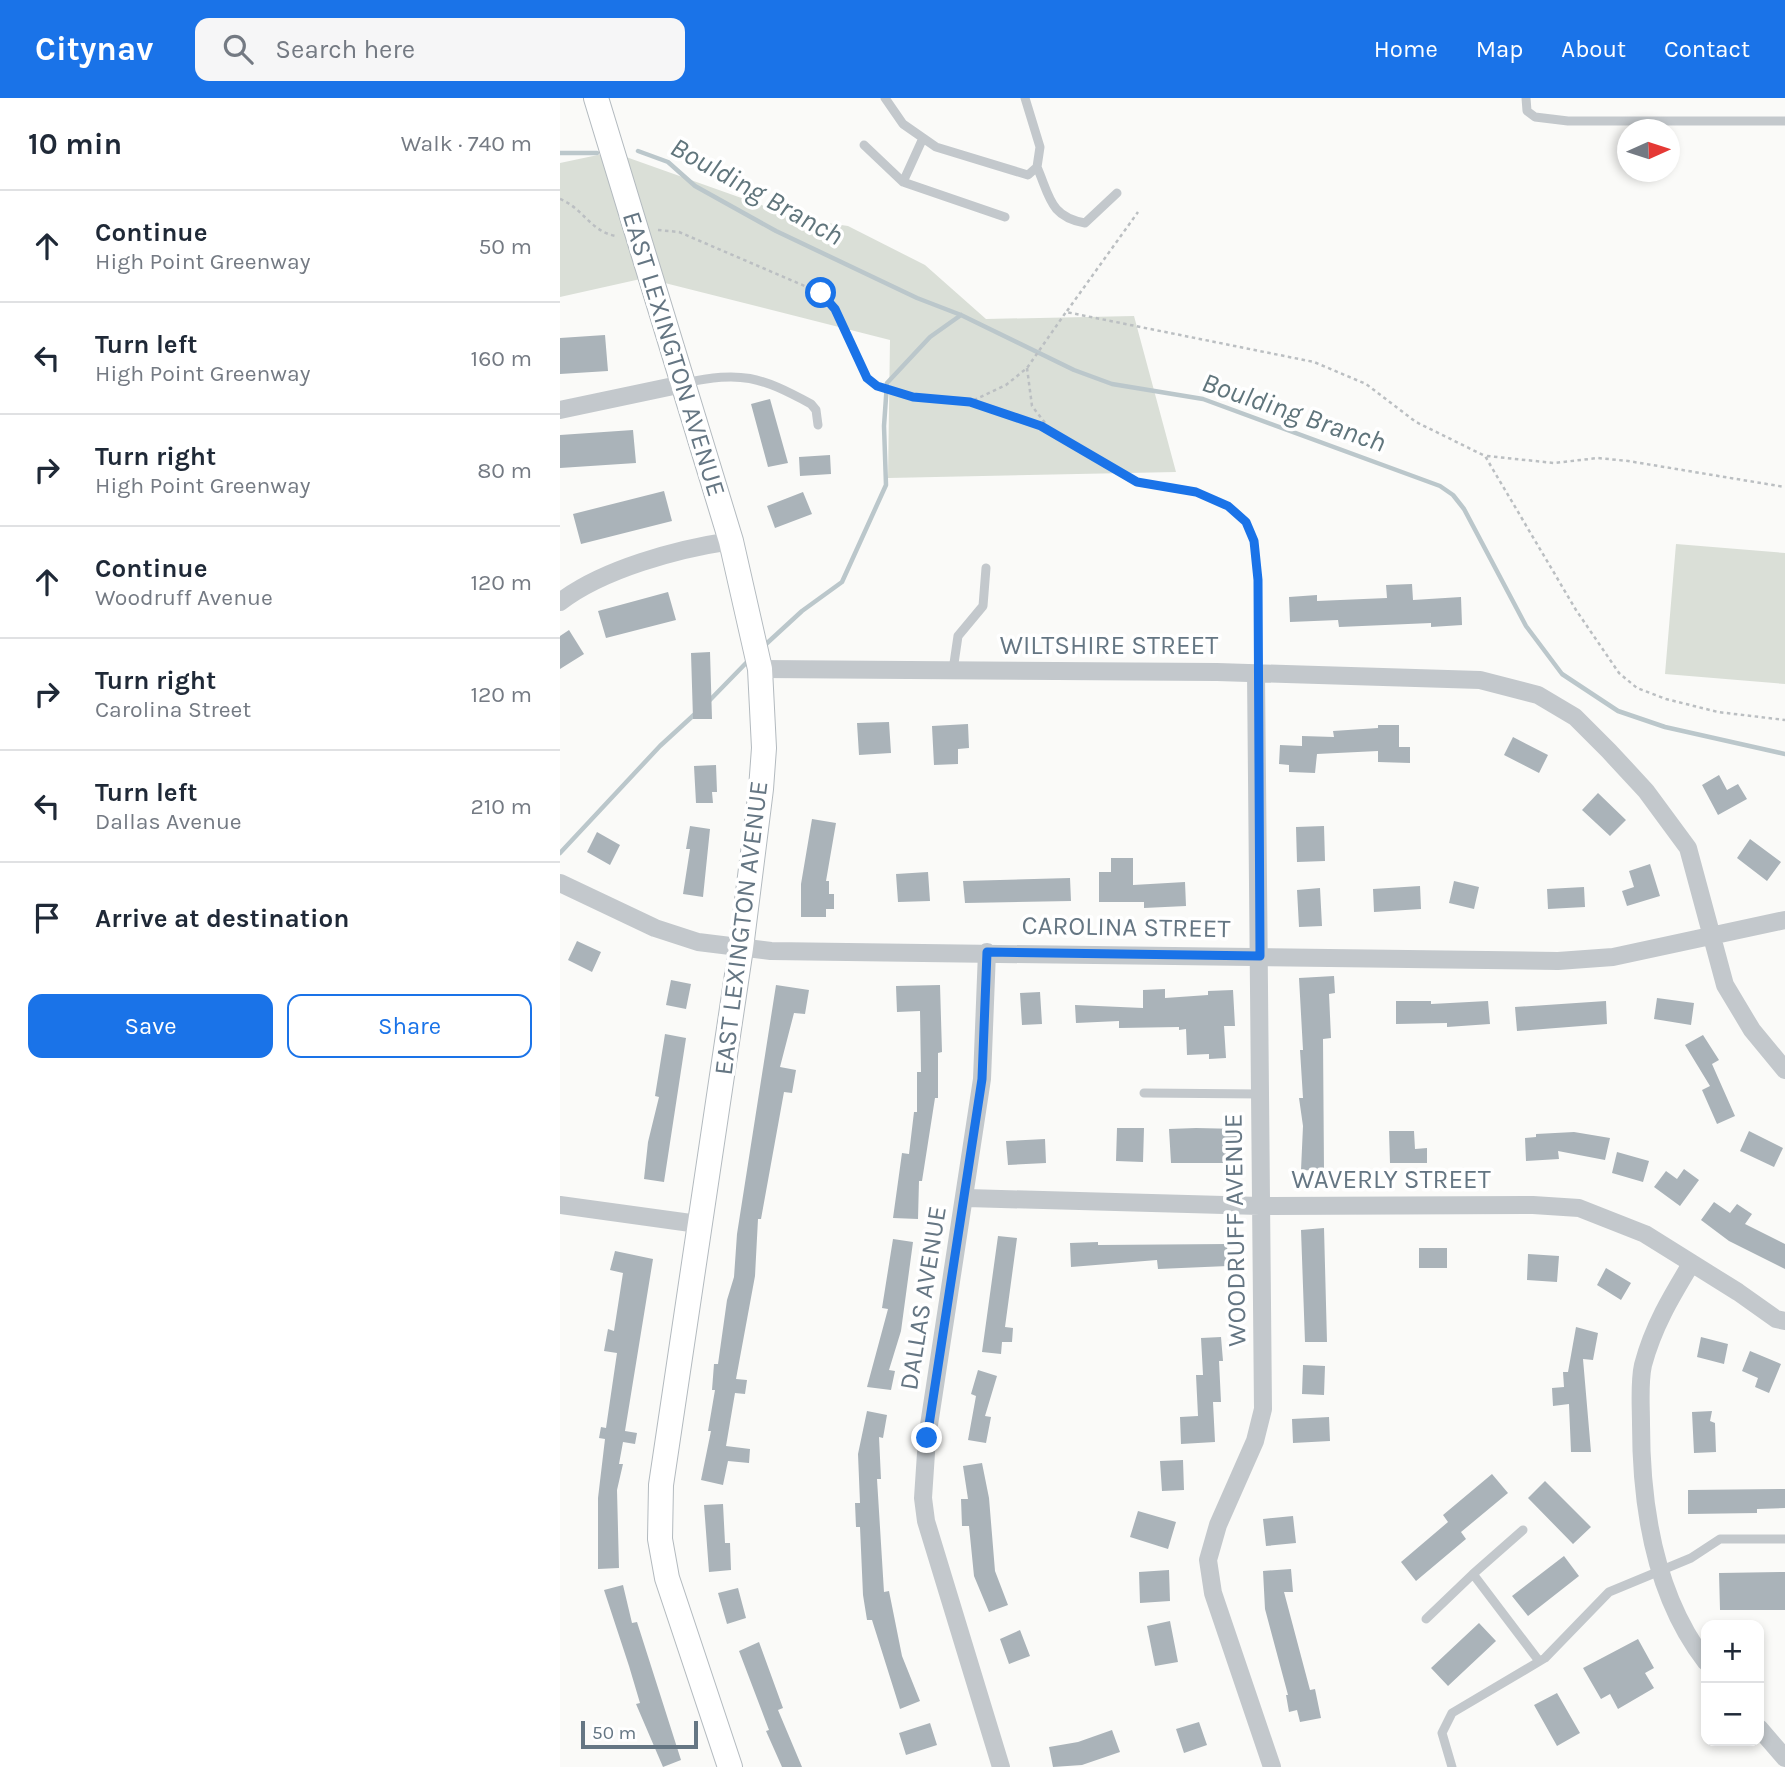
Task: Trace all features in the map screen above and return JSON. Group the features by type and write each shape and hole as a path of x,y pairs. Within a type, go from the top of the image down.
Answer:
{"main road":[{"name":"EAST LEXINGTON AVENUE","path":"596,98 731,541 760,669 763,761 741,948 698,1224 662,1485 660,1539 667,1578 730,1767"}],"street":[{"path":"560,410 682,384"},
{"path":"560,602 592,580 704,545 731,541"},
{"name":"WILTSHIRE STREET","path":"760,669 1256,673 1480,680 1538,695 1575,717 1609,751 1646,790 1688,848 1725,985 1752,1030 1785,1070"},
{"name":"WOODRUFF AVENUE","path":"1256,673 1263,1409 1255,1441 1218,1525 1208,1560 1213,1593 1268,1766"},
{"name":"CAROLINA STREET","path":"560,883 655,928 698,942 741,948 1558,961 1613,957 1785,920"},
{"name":"DALLAS AVENUE","path":"987,952 982,1079 967,1198 929,1427 923,1498 936,1563 1001,1767"},
{"name":"WAVERLY STREET","path":"967,1198 1260,1206 1533,1205 1579,1208 1645,1234 1776,1319 1785,1321"},
{"path":"560,1205 698,1224"},
{"path":"1691,1264 1657,1320 1643,1368 1644,1486 1659,1571 1685,1628 1701,1654"},
{"path":"1764,1734 1785,1758"}],"lane":[{"path":"885,98 903,124 936,147 1028,175 1037,167"},
{"path":"1025,98 1040,147 1037,167 1056,211 1066,220 1085,223 1117,193"},
{"path":"1526,98 1527,111 1535,117 1568,121 1785,121"},
{"path":"903,182 923,138"},
{"path":"864,145 903,182 1004,217"},
{"path":"682,384 724,376 757,378 811,404 816,410 818,425"},
{"path":"953,670 958,635 983,606 986,568"},
{"path":"1143,1093 1260,1094"},
{"path":"1426,1619 1523,1530"},
{"path":"1451,1767 1442,1733 1451,1713 1539,1661 1609,1592 1691,1558 1720,1539 1785,1539"},
{"path":"1474,1574 1539,1661"}],"path":[{"path":"560,199 574,205 601,234 626,235"},
{"path":"970,402 1006,385 1027,368 1138,212"},
{"path":"651,231 664,229 679,232 821,293 835,309 867,378 877,386 913,397 970,402 1053,431 1137,482 1196,492 1228,506 1246,522 1254,541 1258,580 1256,673"},
{"path":"1066,312 1314,362 1366,384 1416,422 1485,456 1554,463 1598,458 1628,461 1785,487"},
{"path":"1027,368 1032,406 1053,431"},
{"path":"1485,456 1570,600 1619,673 1637,688 1665,699 1717,712 1785,720"}],"shaded area":[{"path":"612,152 801,219 848,226 925,265 986,319 1134,316 1176,472 888,478 890,340 645,278 560,297 560,163"},
{"path":"1676,544 1785,553 1785,684 1665,674"}],"building":[{"path":"605,335 608,371 560,374 560,338"},
{"path":"770,399 788,463 768,467 751,404"},
{"path":"633,430 636,463 560,468 560,435"},
{"path":"830,455 831,474 800,476 799,457"},
{"path":"664,491 672,521 581,544 573,514"},
{"path":"803,492 812,514 775,528 767,506"},
{"path":"1412,584 1413,600 1461,597 1462,625 1431,627 1431,623 1339,627 1338,620 1290,622 1289,597 1317,595 1317,601 1387,598 1386,585"},
{"path":"668,592 676,620 606,638 598,611"},
{"path":"569,630 584,654 560,669 560,636"},
{"path":"710,652 712,719 693,719 691,653"},
{"path":"889,722 891,753 859,755 857,723"},
{"path":"968,724 969,748 958,749 958,764 934,765 932,726"},
{"path":"1378,725 1399,725 1399,747 1410,747 1410,763 1378,762 1378,751 1317,754 1315,773 1289,772 1289,765 1279,764 1280,745 1302,746 1302,736 1334,737 1333,731 1378,728"},
{"path":"1513,737 1548,755 1539,773 1504,755"},
{"path":"716,765 717,792 712,792 713,803 696,803 694,766"},
{"path":"1719,775 1727,790 1738,784 1747,799 1718,815 1702,785"},
{"path":"1598,793 1626,820 1610,836 1582,810"},
{"path":"812,819 836,823 826,881 829,881 829,894 834,894 834,909 826,909 826,917 801,917 801,884"},
{"path":"690,826 710,829 703,897 683,894 690,849 686,849"},
{"path":"1324,826 1325,861 1297,862 1296,827"},
{"path":"597,832 620,845 610,865 587,852"},
{"path":"1750,839 1781,862 1767,881 1737,858"},
{"path":"1111,858 1133,858 1133,885 1185,882 1186,906 1144,908 1144,902 1099,902 1099,872 1111,872"},
{"path":"1650,864 1660,896 1627,906 1622,891 1634,887 1629,871"},
{"path":"928,872 930,901 898,902 896,874"},
{"path":"1070,878 1071,901 965,903 963,881"},
{"path":"1454,881 1479,887 1474,909 1449,903"},
{"path":"1420,886 1421,909 1374,912 1373,889"},
{"path":"1584,887 1585,907 1548,909 1547,889"},
{"path":"1320,888 1322,926 1299,927 1297,890"},
{"path":"577,941 601,952 592,972 568,960"},
{"path":"1334,976 1335,993 1329,994 1331,1038 1323,1039 1324,1171 1301,1170 1303,1126 1299,1098 1303,1098 1300,1050 1303,1050 1299,978"},
{"path":"671,980 691,984 686,1009 666,1005"},
{"path":"776,985 809,990 805,1014 794,1013 780,1067 796,1070 792,1093 784,1092 761,1219 758,1219 755,1276 736,1379 747,1380 745,1394 735,1393 726,1446 750,1449 749,1463 728,1461 723,1485 701,1480 711,1431 708,1431 715,1390 712,1390 714,1364 718,1364 727,1300 734,1277 737,1234"},
{"path":"940,985 942,1052 938,1053 938,1098 935,1098 922,1181 919,1181 918,1219 893,1218 902,1153 909,1154 914,1112 917,1112 917,1072 921,1072 920,1011 897,1012 896,986"},
{"path":"1165,989 1165,998 1233,990 1235,1026 1224,1026 1226,1058 1209,1059 1209,1054 1187,1055 1186,1029 1179,1030 1179,1027 1119,1028 1119,1021 1076,1023 1075,1005 1143,1008 1143,990"},
{"path":"1040,992 1042,1024 1022,1025 1020,993"},
{"path":"1657,998 1694,1003 1691,1025 1654,1019"},
{"path":"1396,1001 1431,1001 1431,1004 1488,1001 1490,1024 1447,1027 1447,1023 1396,1024"},
{"path":"1606,1001 1607,1024 1517,1031 1515,1007"},
{"path":"665,1034 686,1038 664,1182 644,1179 648,1142 659,1097 655,1096"},
{"path":"1703,1035 1719,1060 1712,1064 1735,1116 1717,1124 1702,1090 1710,1086 1685,1045"},
{"path":"1117,1128 1144,1128 1143,1162 1116,1161"},
{"path":"1169,1129 1240,1129 1241,1163 1171,1163"},
{"path":"1389,1131 1414,1131 1415,1149 1427,1148 1427,1163 1390,1163"},
{"path":"1749,1131 1783,1148 1774,1167 1740,1151"},
{"path":"1574,1132 1610,1138 1605,1160 1558,1151 1559,1159 1526,1161 1525,1138 1536,1137 1536,1134"},
{"path":"1045,1139 1046,1163 1008,1165 1006,1141"},
{"path":"1617,1152 1649,1161 1643,1182 1612,1173"},
{"path":"1684,1169 1699,1180 1680,1206 1654,1187 1666,1171 1677,1179"},
{"path":"1714,1202 1730,1213 1737,1204 1752,1214 1745,1224 1785,1244 1785,1269 1729,1241 1701,1220"},
{"path":"1324,1228 1327,1342 1305,1342 1301,1230"},
{"path":"998,1236 1017,1238 1005,1327 1013,1328 1012,1342 1002,1342 1001,1354 982,1352"},
{"path":"893,1239 913,1242 901,1331 889,1370 895,1371 891,1390 867,1387 888,1309 882,1308"},
{"path":"1098,1242 1098,1245 1227,1244 1228,1266 1158,1269 1157,1260 1071,1267 1070,1243"},
{"path":"1419,1248 1447,1248 1447,1268 1419,1268"},
{"path":"615,1251 653,1259 625,1431 637,1433 635,1444 623,1442 619,1464 623,1464 617,1490 619,1568 598,1569 598,1498 605,1439 599,1438 601,1427 606,1428 617,1353 604,1351 608,1329 614,1331 623,1273 610,1270"},
{"path":"1528,1254 1559,1256 1557,1282 1527,1280"},
{"path":"1606,1268 1631,1283 1621,1300 1597,1285"},
{"path":"1576,1327 1598,1333 1593,1360 1583,1359 1591,1452 1571,1452 1569,1404 1553,1406 1552,1388 1564,1387 1563,1372 1568,1372"},
{"path":"1221,1337 1221,1402 1213,1402 1215,1442 1181,1444 1180,1417 1198,1416 1196,1375 1203,1375 1201,1338"},
{"path":"1701,1337 1728,1344 1724,1364 1697,1357"},
{"path":"1750,1351 1781,1364 1769,1393 1755,1387 1758,1378 1742,1371"},
{"path":"1303,1365 1325,1366 1324,1395 1302,1394"},
{"path":"978,1370 997,1376 985,1416 991,1417 986,1443 968,1440 976,1396 971,1394"},
{"path":"867,1411 887,1415 883,1438 879,1437 881,1479 877,1479 884,1592 889,1591 902,1656 920,1701 900,1709 872,1620 867,1620 863,1595 860,1527 856,1527 855,1503 860,1503 858,1454"},
{"path":"1712,1411 1710,1421 1715,1423 1716,1452 1694,1453 1692,1412"},
{"path":"1329,1417 1330,1441 1293,1443 1292,1419"},
{"path":"1183,1460 1184,1490 1162,1491 1160,1461"},
{"path":"982,1463 989,1498 995,1571 1008,1605 989,1612 974,1576 969,1526 962,1526 961,1499 968,1499 963,1466"},
{"path":"1492,1474 1508,1493 1461,1532 1466,1539 1416,1581 1401,1562 1448,1522 1443,1515"},
{"path":"1545,1481 1591,1527 1573,1544 1528,1498"},
{"path":"1785,1489 1785,1508 1757,1509 1757,1513 1688,1514 1688,1490"},
{"path":"723,1504 725,1543 730,1543 731,1570 709,1572 704,1505"},
{"path":"1138,1511 1176,1522 1168,1549 1130,1537"},
{"path":"1293,1516 1296,1543 1266,1546 1263,1519"},
{"path":"1564,1556 1579,1576 1528,1616 1512,1596"},
{"path":"1291,1569 1293,1592 1284,1592 1310,1690 1315,1689 1321,1718 1300,1722 1297,1710 1289,1712 1288,1695 1265,1609 1263,1571"},
{"path":"1169,1570 1170,1601 1140,1603 1139,1572"},
{"path":"1785,1572 1785,1610 1720,1610 1719,1573"},
{"path":"623,1585 632,1623 637,1622 681,1760 663,1767 636,1704 640,1703 604,1590"},
{"path":"738,1588 746,1618 727,1624 718,1593"},
{"path":"1170,1621 1178,1662 1155,1666 1147,1626"},
{"path":"1479,1623 1496,1641 1448,1686 1431,1668"},
{"path":"1020,1630 1030,1656 1009,1664 1000,1639"},
{"path":"1638,1639 1654,1668 1645,1673 1654,1688 1618,1709 1610,1694 1601,1699 1583,1668"},
{"path":"759,1642 783,1708 778,1710 802,1767 782,1767 766,1731 769,1730 739,1651"},
{"path":"1557,1693 1580,1733 1557,1746 1534,1705"},
{"path":"1199,1722 1207,1745 1184,1753 1176,1729"},
{"path":"930,1723 937,1745 906,1755 899,1733"},
{"path":"1112,1730 1120,1752 1082,1765 1053,1767 1049,1747 1078,1742"}],"waterway":[{"name":"Boulding Branch","path":"638,151 668,162 695,186 776,231 1074,370 1112,384 1203,399 1440,486 1453,495 1464,509 1526,626 1562,674 1618,711 1665,727 1785,754"},
{"name":"Boulding Branch","path":"560,153 597,153"},
{"path":"765,645 802,611 842,582 886,485 884,426 887,383 930,337 961,315"},
{"path":"708,702 748,661"},
{"path":"560,853 660,746 696,713"}],"route":[{"path":"821,293 835,309 867,378 877,386 913,397 970,402 1041,426 1137,482 1196,492 1228,506 1246,522 1254,541 1258,580 1256,673 1260,956 987,952 982,1079 967,1198 927,1438"}]}
